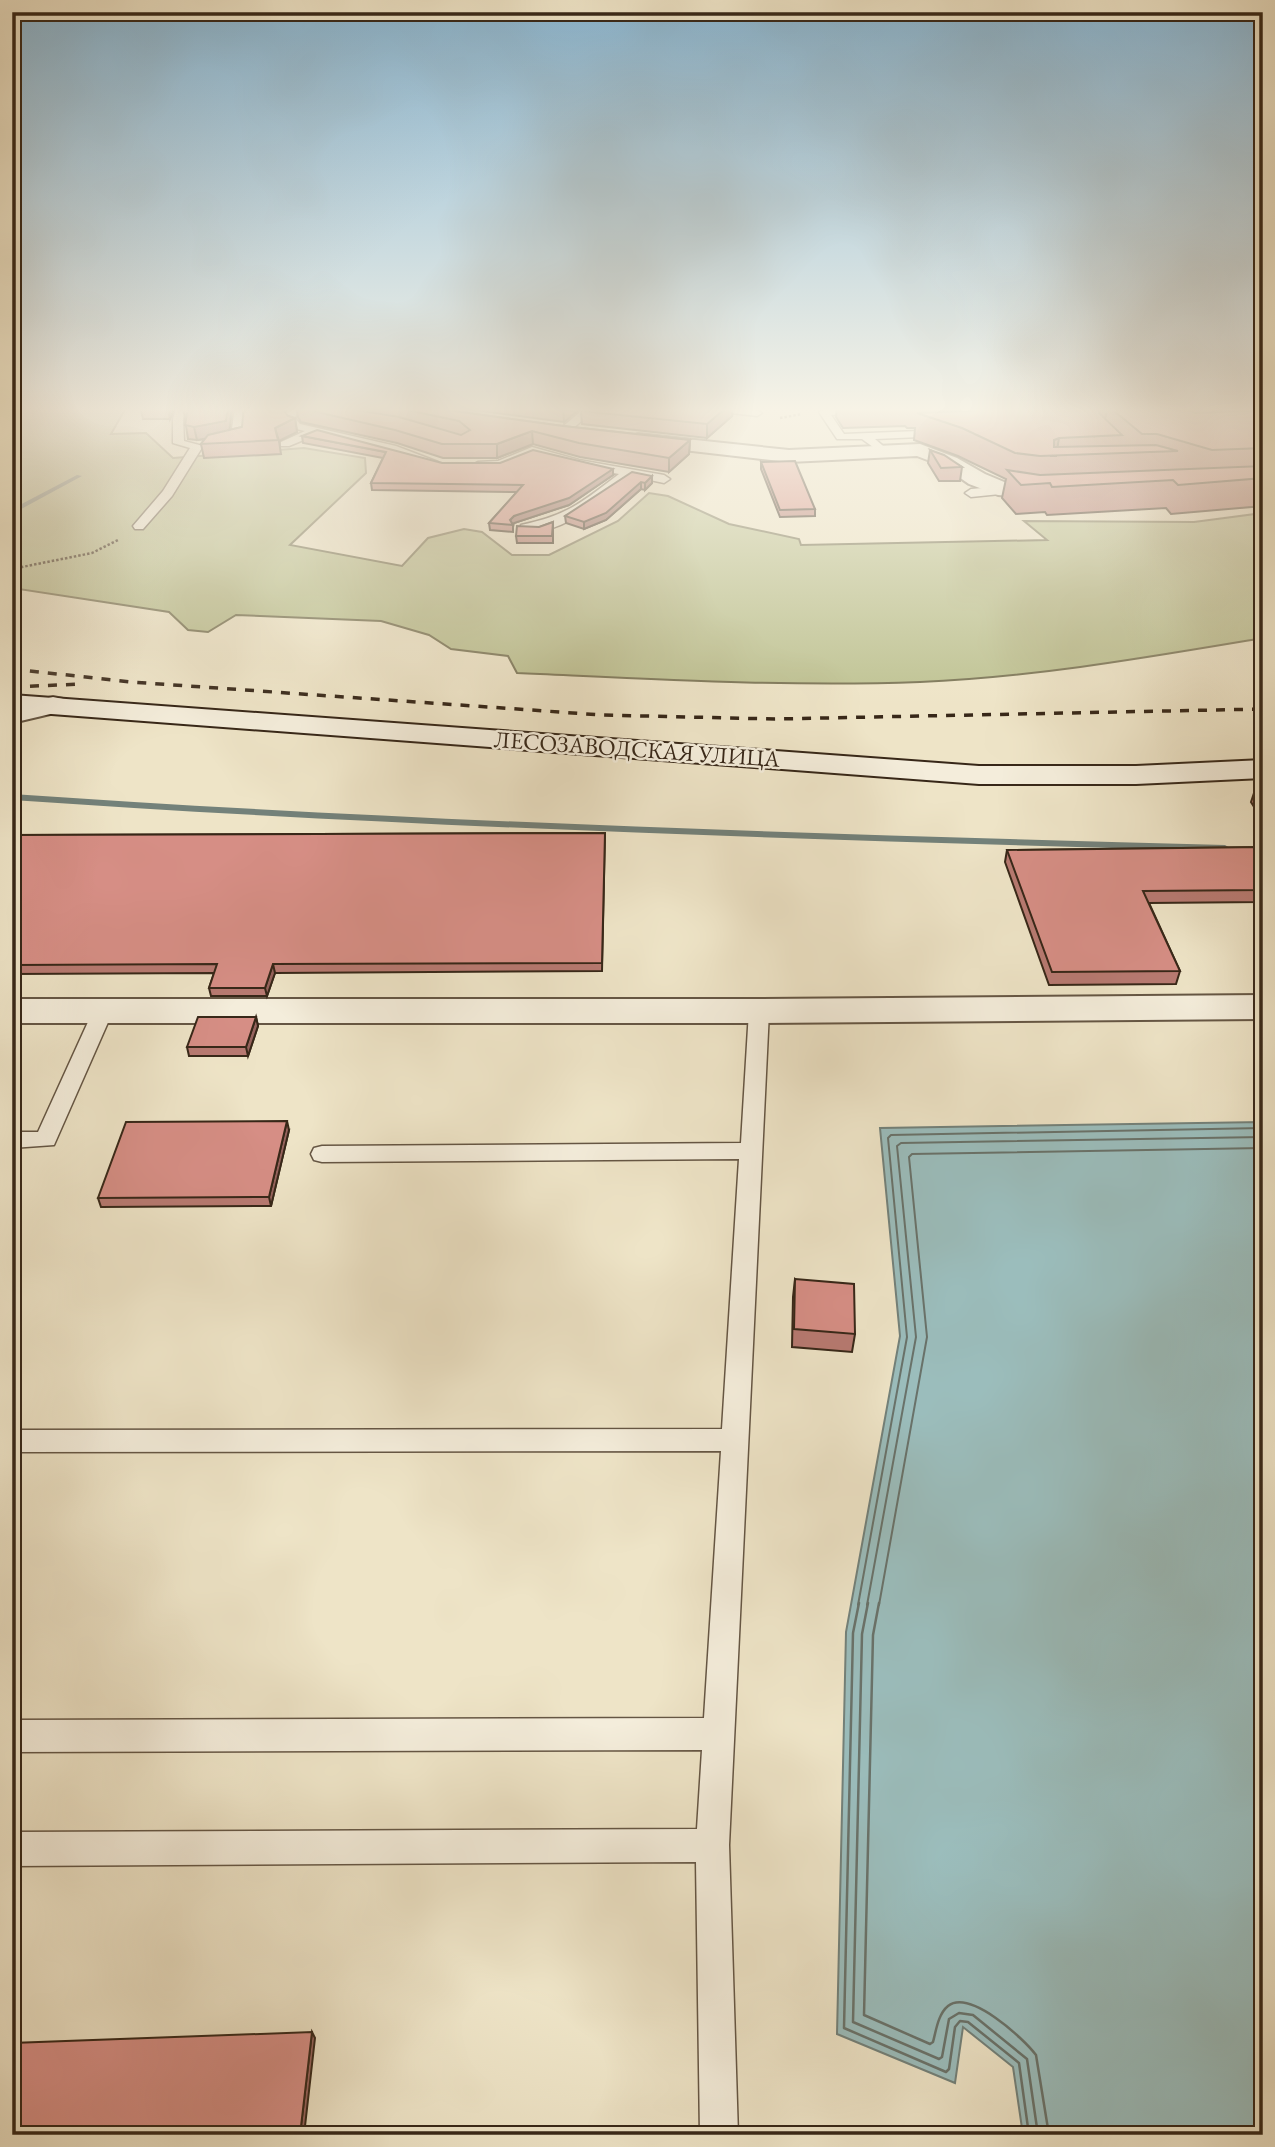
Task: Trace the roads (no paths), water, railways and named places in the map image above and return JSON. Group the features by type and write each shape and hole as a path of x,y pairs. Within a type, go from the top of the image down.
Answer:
{"street":[{"name":"ЛЕСОЗАВОДСКАЯ УЛИЦА","path":"12,704 979,775 1136,775 1263,769"},
{"path":"12,715 53,705"},
{"path":"12,1011 759,1011 1263,1007"}],"lane":[{"path":"139,526 156,506"},
{"path":"519,529 540,528 575,513 584,506"},
{"path":"12,1140 46,1140 103,1011"},
{"path":"719,2135 712,1845 759,1011"},
{"path":"322,1154 752,1152"},
{"path":"12,1441 736,1440"},
{"path":"12,1736 718,1734"},
{"path":"12,1849 712,1845"}],"water":[{"path":"1263,1122 1263,2135 1023,2135 1013,2067 963,2027 955,2083 837,2034 846,1632 900,1336 880,1128"}],"waterway":[{"path":"12,512 23,506"},
{"path":"12,797 467,823 1225,848"}],"railway":[{"path":"12,669 131,682 602,715 775,719 1263,709"},
{"path":"12,687 82,684"}]}
